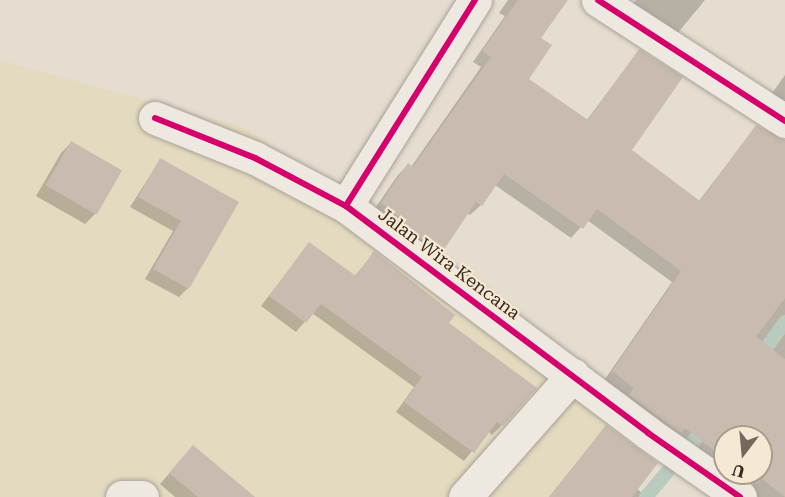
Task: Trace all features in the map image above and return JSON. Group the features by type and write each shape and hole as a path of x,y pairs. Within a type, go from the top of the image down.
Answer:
{"street":[{"path":"346,206 475,0"},
{"path":"598,0 785,122"},
{"name":"Jalan Wira Kencana","path":"155,118 255,158 346,206 573,375 648,434 734,494"},
{"path":"465,497 573,375"},
{"path":"122,497 142,497"}],"shaded area":[{"path":"0,60 249,129 657,461 619,497 0,497"}],"building":[{"path":"518,0 568,0 541,38 552,45 529,79 588,120 639,49 683,77 632,150 700,201 756,125 785,140 785,298 756,337 785,359 785,497 770,485 773,485 773,425 713,425 713,450 685,428 681,433 629,395 634,388 612,371 681,271 597,209 583,229 504,174 482,206 476,202 441,254 397,221 400,217 381,203 408,163 413,167 491,57 482,51"},
{"path":"71,141 122,170 97,215 46,185"},
{"path":"160,158 239,202 189,289 153,269 181,221 138,197"},
{"path":"309,242 356,276 374,251 455,315 449,323 537,388 503,426 497,422 474,453 404,402 422,377 321,304 306,323 269,296"},
{"path":"606,425 658,463 632,497 549,497"},
{"path":"193,445 255,497 198,497 169,473"}],"waterway":[{"path":"758,359 785,322"},
{"path":"646,497 708,424"}],"cycle path":[{"path":"475,0 346,206 648,433 740,497"},
{"path":"598,0 785,121"},
{"path":"155,118 255,158 346,206"}]}
